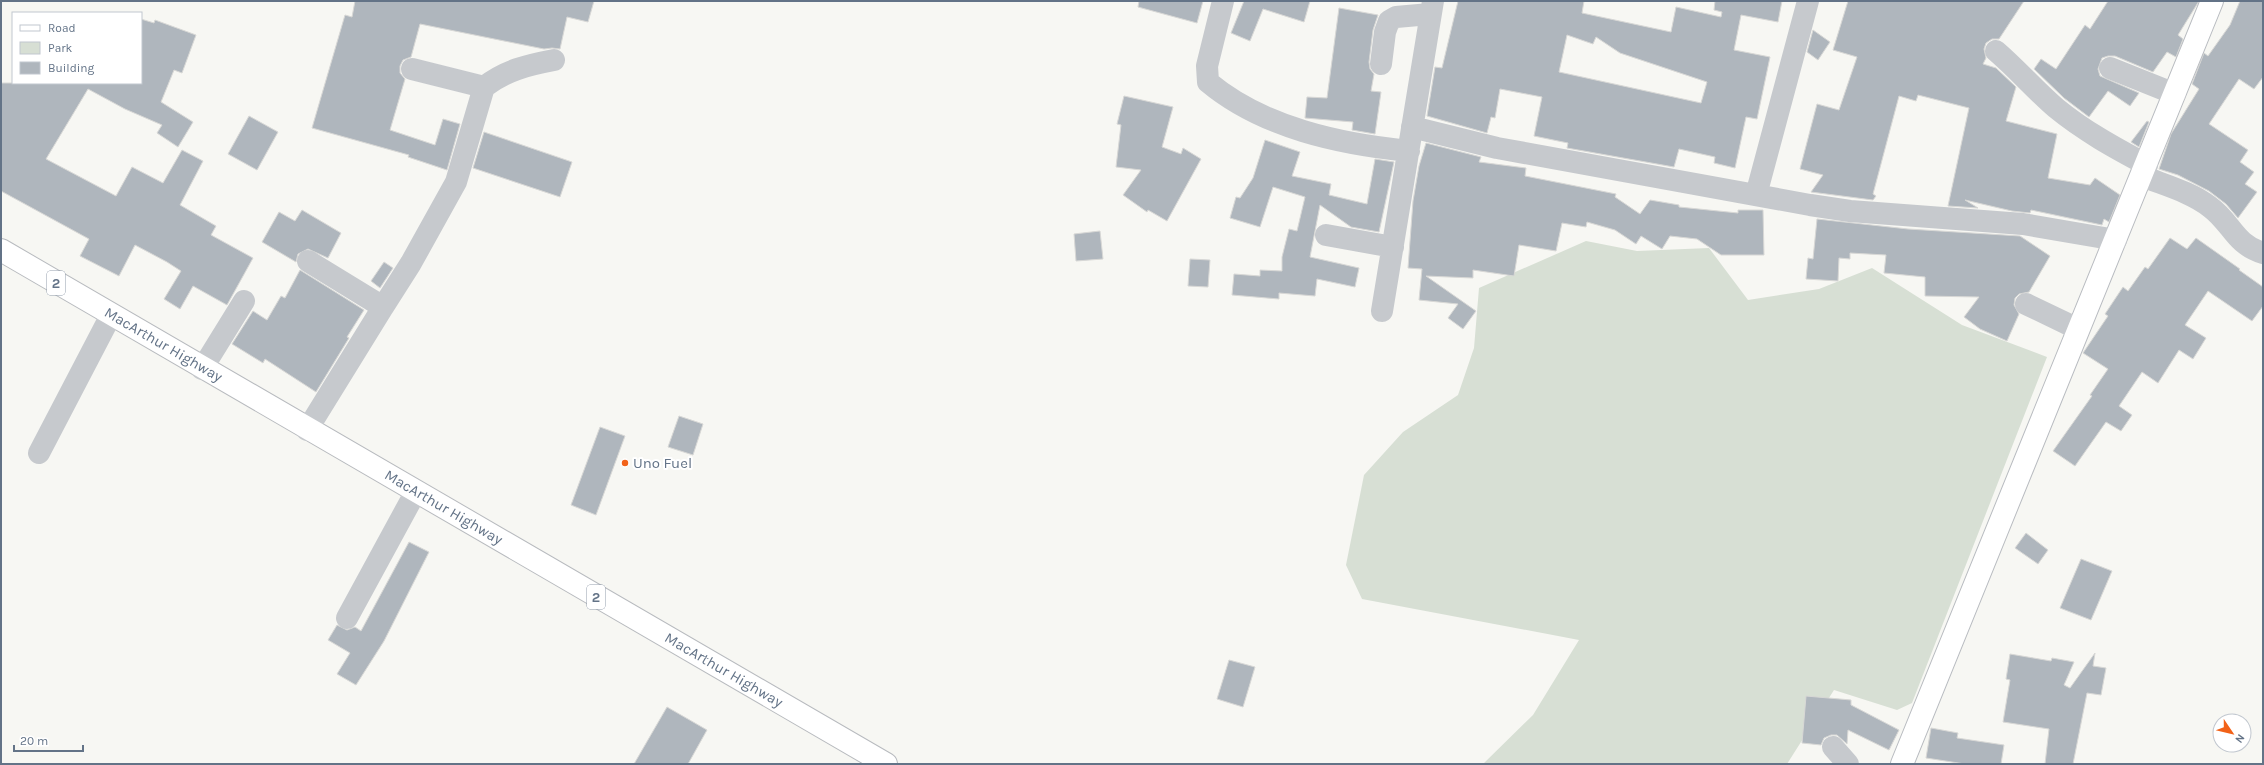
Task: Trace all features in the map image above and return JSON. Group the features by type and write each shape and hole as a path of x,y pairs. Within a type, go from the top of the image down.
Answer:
{"main road":[{"path":"1902,764 2212,1"},
{"name":"MacArthur Highway","path":"1,250 415,493 886,764"}],"street":[{"path":"1223,1 1207,66 1208,82 1220,92 1247,108 1278,122 1331,140 1364,146 1409,151"},
{"path":"1756,194 1808,1"},
{"path":"1382,64 1385,32 1389,21 1396,17 1432,8 1382,311"},
{"path":"1996,51 2055,107 2074,122 2118,150 2144,170 2209,205 2221,216 2238,240 2253,250 2263,253"},
{"path":"307,430 411,263 456,182 484,87 498,76 515,68 554,60"},
{"path":"2110,68 2175,94"},
{"path":"412,69 484,87"},
{"path":"1412,128 1497,148 1850,211 2023,224 2116,240"},
{"path":"1326,235 1393,247"},
{"path":"308,261 383,307"},
{"path":"202,369 244,301"},
{"path":"2026,304 2078,329"},
{"path":"40,452 110,315"},
{"path":"347,618 415,493"},
{"path":"1834,747 1848,764"}],"green space":[{"path":"1586,241 1637,251 1709,248 1748,300 1819,289 1872,268 1962,325 2047,357 1912,703 1897,710 1834,690 1787,764 1483,764 1533,715 1579,640 1362,599 1346,565 1364,475 1403,432 1458,395 1474,348 1479,288"}],"building":[{"path":"355,1 594,1 588,22 567,17 560,49 544,49 420,24 411,57 403,60 400,66 400,73 405,79 390,130 435,145 443,119 460,124 447,170 408,157 409,155 312,128 345,15 352,17"},
{"path":"1139,1 1203,1 1197,23 1138,7"},
{"path":"1244,1 1310,1 1304,22 1263,9 1250,41 1231,33"},
{"path":"1458,1 1584,1 1582,13 1671,32 1676,7 1721,17 1722,12 1714,10 1715,1 1782,1 1778,22 1741,15 1734,50 1770,57 1757,119 1746,117 1735,168 1714,163 1715,157 1679,149 1674,167 1567,148 1568,143 1534,136 1542,97 1500,89 1495,118 1491,117 1487,133 1427,116 1435,67 1442,68","holes":["1567,35 1593,44 1596,37 1620,53 1707,82 1701,103 1559,72"]},
{"path":"1848,1 2024,1 1999,39 1992,39 1986,43 1984,49 1986,58 1983,64 1996,68 2016,87 2006,121 2057,134 2048,178 2090,185 2095,178 2120,195 2109,222 2104,219 2102,225 2031,210 2030,213 2012,211 1965,200 1978,208 1948,206 1969,108 1918,95 1916,101 1899,96 1873,194 1876,196 1873,200 1811,192 1823,175 1800,169 1817,104 1839,110 1857,57 1833,50"},
{"path":"2108,1 2199,1 2178,35 2183,39 2176,57 2167,52 2153,72 2115,56 2102,58 2098,69 2100,76 2139,93 2130,106 2108,91 2089,117 2064,98 2034,69 2041,59 2056,69 2085,25 2090,29"},
{"path":"2240,1 2263,1 2263,77 2254,89 2239,79 2209,124 2248,150 2240,162 2254,172 2245,184 2257,192 2238,218 2226,204 2209,191 2178,175 2159,169 2171,134 2199,89 2192,84 2204,53 2208,56 2230,25"},
{"path":"1339,8 1378,15 1373,30 1369,62 1370,69 1374,74 1371,91 1381,92 1375,134 1352,130 1353,122 1305,118 1307,97 1327,98"},
{"path":"142,19 154,23 155,20 196,35 182,73 174,70 161,102 193,122 178,147 157,133 162,125 125,109 88,89 46,159 116,196 132,167 163,183 182,150 203,161 180,205 216,226 211,235 253,258 227,305 193,286 180,309 164,299 181,271 135,245 119,276 80,256 89,239 1,191 1,83 142,84"},
{"path":"1813,30 1830,42 1818,60 1807,52"},
{"path":"1124,96 1173,107 1162,147 1181,154 1183,148 1201,159 1167,221 1148,210 1147,212 1123,195 1141,170 1116,167 1121,125 1117,124"},
{"path":"249,116 278,132 257,170 228,154"},
{"path":"2147,121 2149,122 2139,147 2131,142"},
{"path":"484,132 572,162 560,197 473,168"},
{"path":"1265,140 1300,152 1292,176 1331,184 1329,195 1367,204 1375,159 1394,162 1379,232 1351,227 1320,205 1310,257 1359,268 1355,287 1317,279 1315,296 1279,293 1279,299 1232,295 1234,274 1260,276 1260,270 1282,271 1282,257 1289,229 1297,231 1305,197 1273,187 1260,227 1230,218 1236,197 1240,198 1253,178"},
{"path":"1426,143 1481,157 1479,162 1526,168 1525,176 1616,194 1615,197 1640,214 1650,200 1679,205 1679,207 1738,213 1738,210 1763,210 1764,255 1721,255 1697,239 1670,236 1662,249 1641,236 1636,244 1615,230 1587,222 1586,227 1562,223 1556,251 1519,245 1514,276 1473,270 1473,278 1426,276 1476,311 1463,329 1448,318 1458,304 1419,300 1422,269 1408,268 1413,201 1419,166"},
{"path":"302,210 341,233 328,258 308,249 298,254 296,262 262,242 279,212 295,221"},
{"path":"1817,219 1908,229 2020,236 2050,256 2029,292 2019,294 2015,298 2014,305 2019,314 2007,341 1980,329 1964,317 1979,297 1925,296 1925,277 1884,273 1886,255 1850,253 1850,259 1839,258 1838,281 1806,279 1808,258 1813,259"},
{"path":"1100,231 1103,259 1076,261 1074,234"},
{"path":"2170,238 2187,249 2196,238 2240,269 2239,270 2263,287 2263,306 2252,321 2208,291 2185,325 2206,338 2193,359 2179,350 2158,383 2142,372 2119,406 2132,415 2121,431 2106,422 2075,466 2053,451 2092,396 2090,395 2108,369 2083,353 2108,316 2105,314 2123,287 2128,291 2145,267 2148,269"},
{"path":"1190,259 1210,260 1208,287 1188,286"},
{"path":"384,262 393,268 380,288 371,281"},
{"path":"300,270 364,310 316,392 265,359 263,363 232,344 253,311 267,320 281,296 285,298"},
{"path":"679,416 703,424 693,455 668,447"},
{"path":"600,427 625,436 596,515 571,505"},
{"path":"2026,533 2048,550 2038,564 2015,548"},
{"path":"409,542 429,552 384,641 356,685 337,674 350,653 328,640 337,625 347,630 355,627 361,631"},
{"path":"2081,559 2112,571 2091,620 2060,608"},
{"path":"2095,653 2093,666 2106,668 2101,695 2087,693 2073,764 2045,764 2049,729 2003,722 2010,680 2006,679 2010,654 2051,661 2052,658 2074,662 2064,685 2070,688"},
{"path":"1229,660 1255,667 1243,707 1217,699"},
{"path":"1806,696 1851,700 1851,705 1899,730 1889,750 1848,730 1847,744 1837,735 1831,735 1824,738 1821,745 1802,743"},
{"path":"667,707 707,730 688,764 634,764"},
{"path":"1931,728 1958,733 1957,738 2004,745 2001,764 1965,764 1926,758"}],"place":[{"name":"Uno Fuel","path":"625,463"}]}
